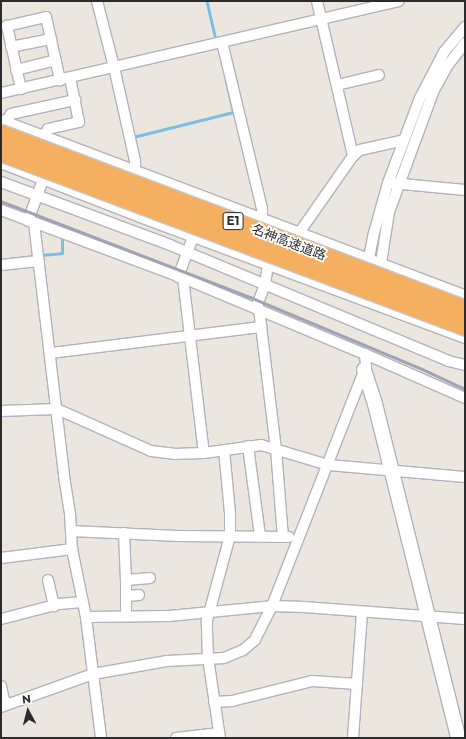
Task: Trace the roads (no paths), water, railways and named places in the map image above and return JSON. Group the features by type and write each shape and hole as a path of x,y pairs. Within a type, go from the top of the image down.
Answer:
{"highway":[{"name":"名神高速道路","path":"3,125 465,309"},
{"name":"名神高速道路","path":"1,152 465,326"}],"street":[{"path":"97,1 114,68 135,162 135,170"},
{"path":"317,1 353,156"},
{"path":"1,93 398,1"},
{"path":"21,89 6,26 46,17 56,60 75,100 79,122 48,129 44,135"},
{"path":"381,263 394,183 404,140 420,98 432,73 452,42 465,27"},
{"path":"11,47 51,38"},
{"path":"222,42 262,208 262,217"},
{"path":"369,258 374,233 434,90 448,65 464,45 452,42"},
{"path":"16,70 56,60"},
{"path":"336,85 379,75"},
{"path":"75,100 11,114 3,125 44,135 465,295"},
{"path":"57,140 37,196 31,222 39,261 51,353 72,549 86,617 101,738"},
{"path":"299,233 353,156 360,150 404,140"},
{"path":"1,163 193,237 465,338"},
{"path":"1,182 187,252 448,361 465,365"},
{"path":"394,183 465,190"},
{"path":"204,453 190,336 180,278 187,252 208,197"},
{"path":"1,210 257,308 465,398"},
{"path":"278,224 266,264 265,284 257,308 261,327 276,449 283,537"},
{"path":"1,265 39,261"},
{"path":"51,353 261,327"},
{"path":"1,686 4,705 93,674 132,666 208,658 224,658 243,650 255,640 272,606 298,537 328,465 364,370 365,354"},
{"path":"364,370 375,404 458,738"},
{"path":"1,411 57,410 151,450 174,454 204,453 261,445 328,465 465,477"},
{"path":"248,446 260,536"},
{"path":"176,738 220,735 208,658 207,621 230,536 230,513 224,450"},
{"path":"71,531 298,537"},
{"path":"124,533 127,596 126,616"},
{"path":"1,558 72,549"},
{"path":"126,580 150,578"},
{"path":"48,580 54,606"},
{"path":"127,596 139,595"},
{"path":"1,619 54,606 82,602"},
{"path":"86,617 208,613 272,606 465,619"},
{"path":"353,738 362,612"},
{"path":"214,702 232,701 312,681 357,684"}],"waterway":[{"path":"207,1 216,40"},
{"path":"133,137 233,112 226,81"},
{"path":"41,255 62,253 62,239"},
{"path":"1,260 35,256"}],"railway":[{"path":"1,201 250,297 422,369 465,389"}]}
